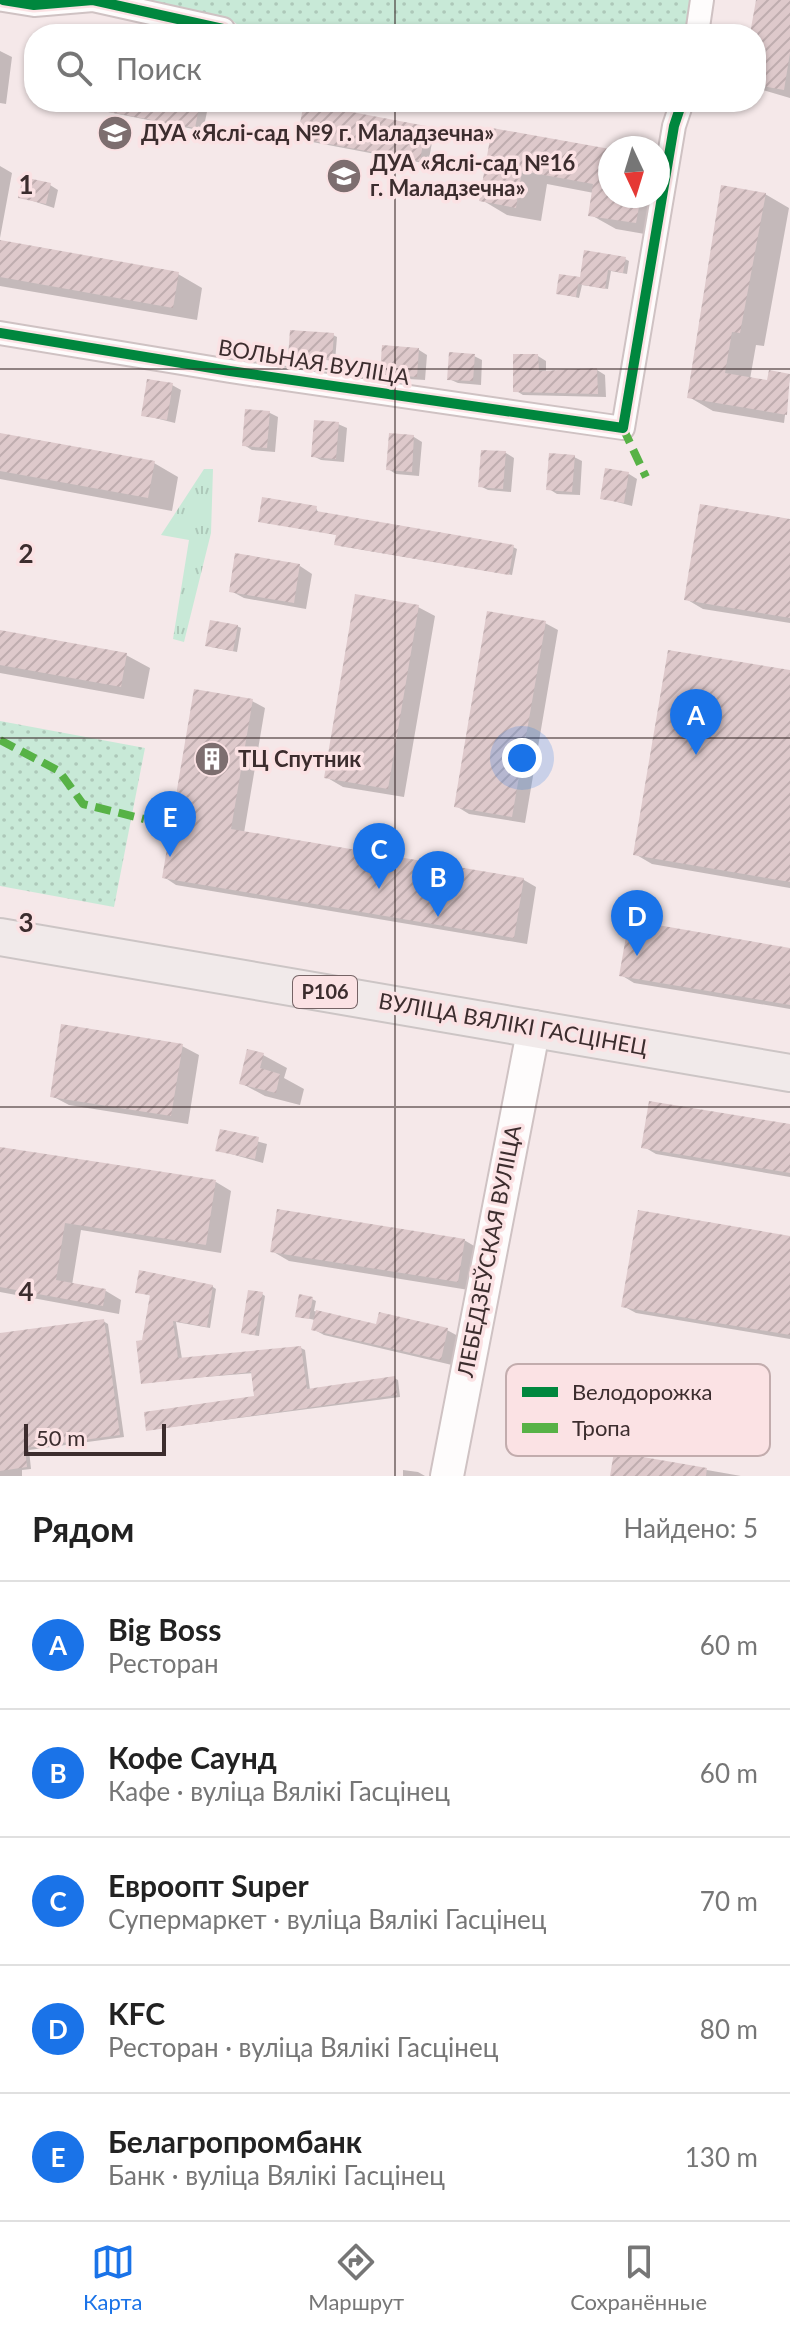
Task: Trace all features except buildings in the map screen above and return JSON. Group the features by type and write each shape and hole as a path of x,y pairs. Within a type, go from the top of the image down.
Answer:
{"main road":[{"name":"ВУЛІЦА ВЯЛІКІ ГАСЦІНЕЦ","path":"0,937 790,1073"},
{"name":"ЛЕБЕДЗЕЎСКАЯ ВУЛІЦА","path":"447,1476 534,1027"}],"street":[{"path":"3,0 34,5 93,0 201,24"},
{"path":"698,24 702,0"},
{"name":"ВОЛЬНАЯ ВУЛІЦА","path":"0,333 230,371 623,428 679,112"}],"green space":[{"path":"121,0 702,0 698,24 237,24"},
{"path":"204,469 213,469 211,533 184,642 173,639 189,540 161,535"},
{"path":"0,721 145,748 114,907 0,886"}],"marked path":[{"path":"623,428 646,477"},
{"path":"0,740 59,771 83,804 144,819"}],"cycle path":[{"path":"3,0 34,5 93,0 201,24"},
{"path":"0,333 230,371 623,428 679,112"}],"place":[{"name":"ДУА «Яслі-сад №9 г. Маладзечна»","path":"115,133"},
{"name":"ДУА «Яслі-сад №16 г. Маладзечна»","path":"344,176"},
{"name":"Big Boss","path":"696,755"},
{"name":"ТЦ Спутник","path":"212,759"},
{"name":"Белагропромбанк","path":"170,857"},
{"name":"Евроопт Super","path":"379,889"},
{"name":"Кофе Саунд","path":"438,917"},
{"name":"KFC","path":"637,956"}]}
